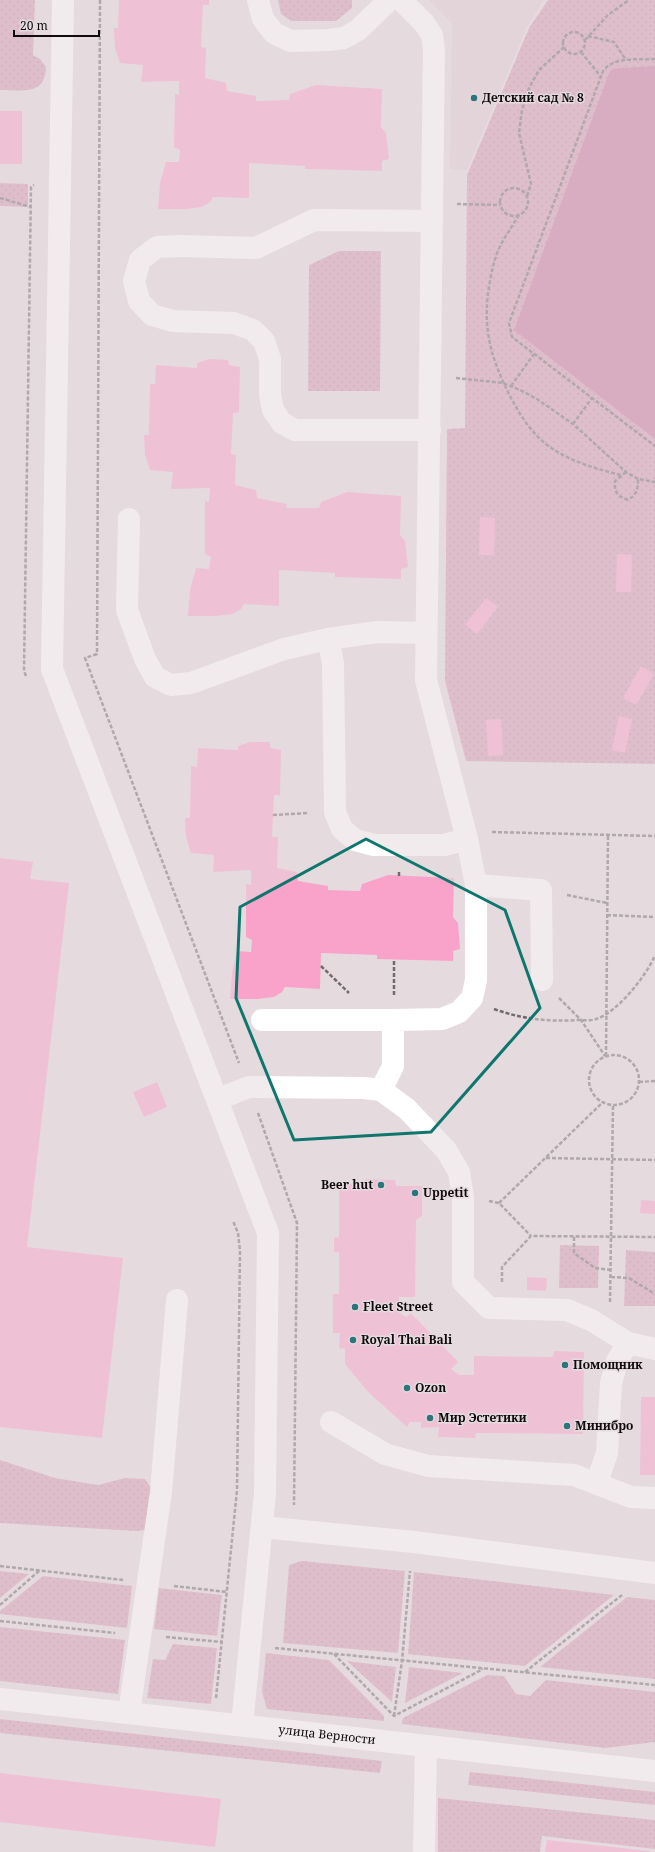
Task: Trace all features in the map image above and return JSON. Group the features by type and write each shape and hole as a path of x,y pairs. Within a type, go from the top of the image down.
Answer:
{"street":[{"path":"63,0 52,669 268,1233 265,1493 242,1725"},
{"path":"258,0 263,19 274,33 290,40 305,40 344,38 358,30 389,0"},
{"path":"262,1020 442,1019 459,1012 472,998 476,980 476,885 426,680 434,50 432,35 424,22 401,0"},
{"path":"430,430 295,430 282,423 273,410 270,395 270,359 264,341 253,330 234,323 173,322 152,315 139,301 134,281 140,260 157,247 180,246 256,248 314,220 432,212"},
{"path":"129,519 128,610 145,660 155,677 171,686 192,683 284,649 328,639 378,632 426,633"},
{"path":"328,639 333,663 334,812 342,829 355,840 374,845 444,845 466,839"},
{"path":"476,885 541,890 542,980"},
{"path":"381,1090 393,1066 394,1020"},
{"path":"218,1100 249,1087 364,1088 381,1090 407,1109 446,1150 459,1172 463,1197 462,1282 489,1308 567,1310 591,1320 628,1343 655,1349"},
{"path":"130,1713 161,1492 177,1300"},
{"path":"596,1482 607,1453 611,1383 617,1361 628,1343"},
{"path":"331,1422 385,1454 428,1466 574,1475 596,1482 631,1497 655,1498"},
{"path":"262,1527 414,1542 653,1572"},
{"name":"улица Верности","path":"0,1698 655,1771"},
{"path":"424,1852 426,1746"}],"path":[{"path":"100,0 97,654 85,658 249,1087 296,1223 294,1508"},
{"path":"585,40 608,15 629,0"},
{"path":"574,32 581,34 585,40 585,46 581,52 575,55 568,53 564,47 564,40 567,34 574,32"},
{"path":"588,36 614,42 626,60"},
{"path":"564,47 539,70 529,88 522,110 519,133 530,184 527,196 528,204 525,210 519,215 500,247 493,266 486,312 486,332 491,351 503,383 518,413 550,447 573,460 621,475"},
{"path":"581,52 601,77"},
{"path":"655,59 626,60 608,64 601,77 509,323 512,336 655,446"},
{"path":"519,215 511,215 504,212 500,205 500,198 504,192 510,188 516,188 523,191 527,196"},
{"path":"0,198 31,207"},
{"path":"432,212 500,205"},
{"path":"511,386 534,354"},
{"path":"430,376 503,383 511,386 537,399 573,424 626,472 638,479 655,482"},
{"path":"573,424 592,398"},
{"path":"626,472 615,481 614,490 619,497 628,500 635,496 638,488 638,479"},
{"path":"273,815 334,812"},
{"path":"466,839 478,831 655,836"},
{"path":"606,1056 608,835"},
{"path":"541,890 607,903"},
{"path":"607,915 655,917"},
{"path":"472,998 484,1006 534,1020 595,1020 606,1015 639,984 651,966 655,955"},
{"path":"394,959 394,1020"},
{"path":"542,980 581,1020 606,1056"},
{"path":"615,1055 625,1058 633,1063 639,1082 636,1091 630,1098 622,1103 613,1104 603,1102 595,1096 590,1088 589,1078 597,1061 606,1056 615,1055"},
{"path":"639,1082 655,1081"},
{"path":"499,1203 603,1102"},
{"path":"610,1332 613,1104"},
{"path":"546,1158 655,1160"},
{"path":"463,1197 499,1203 530,1236 655,1237"},
{"path":"502,1308 502,1267 530,1236"},
{"path":"574,1237 574,1253 595,1268 611,1270"},
{"path":"610,1277 629,1278 655,1294"},
{"path":"0,1566 227,1592"},
{"path":"0,1605 40,1570"},
{"path":"393,1722 402,1661 410,1571"},
{"path":"524,1673 653,1572"},
{"path":"0,1621 655,1685"},
{"path":"334,1654 394,1716"},
{"path":"394,1716 483,1669"}],"highlighted area":[{"path":"366,839 505,910 540,1008 431,1132 294,1140 236,998 240,907"}],"shaded area":[{"path":"0,0 35,0 33,55 40,59 46,67 45,76 42,83 37,87 24,90 0,90"},
{"path":"278,0 352,0 352,8 336,21 291,21 281,14"},
{"name":"Детский сад № 8","path":"429,0 544,0 527,27 467,170 450,169 452,24"},
{"path":"548,0 655,0 655,764 466,761 445,681 447,429 465,428 467,175 529,28"},
{"path":"655,66 655,439 514,330 609,73 612,69 618,68"},
{"path":"0,183 28,184 28,207 0,206"},
{"path":"339,251 381,251 380,391 308,391 309,265"},
{"path":"560,1245 599,1246 598,1288 559,1288"},
{"path":"626,1250 655,1252 655,1306 624,1306"},
{"path":"0,1460 55,1478 98,1485 125,1478 145,1479 153,1491 145,1530 136,1531 0,1523"},
{"path":"302,1561 405,1571 398,1653 283,1643 289,1565"},
{"path":"0,1571 29,1574 0,1598"},
{"path":"414,1572 614,1595 525,1666 408,1654"},
{"path":"43,1576 132,1586 127,1628 0,1614 0,1611"},
{"path":"159,1588 222,1595 217,1636 154,1629"},
{"path":"627,1597 655,1600 655,1679 540,1667"},
{"path":"0,1627 125,1640 118,1694 0,1681"},
{"path":"173,1644 217,1648 211,1704 147,1698 153,1659 165,1660"},
{"path":"266,1653 329,1660 384,1716 384,1721 267,1709 262,1692"},
{"path":"347,1661 396,1667 392,1702"},
{"path":"409,1667 463,1673 405,1703"},
{"path":"487,1675 504,1676 516,1694 530,1696 546,1680 655,1692 655,1742 605,1748 402,1724 403,1718"},
{"path":"0,1719 382,1761 380,1773 0,1733"},
{"path":"470,1772 655,1792 655,1805 468,1785"},
{"path":"438,1798 655,1820 655,1849 542,1836 540,1852 438,1852"}],"building":[{"path":"119,0 209,0 209,5 203,5 201,47 206,48 205,78 226,83 227,91 256,96 256,101 289,100 290,94 316,85 382,89 381,127 386,133 389,159 382,161 382,171 305,169 305,166 249,163 249,198 213,197 210,202 202,207 186,209 158,209 160,183 166,162 179,162 180,150 174,147 175,94 179,95 179,81 141,82 143,65 120,63 115,48 114,28 118,28"},
{"path":"0,111 22,111 22,164 0,164"},
{"path":"209,359 228,360 229,365 240,367 239,412 233,413 231,454 236,455 235,485 256,490 257,498 287,504 286,508 319,508 321,502 347,492 401,496 400,535 405,541 408,567 401,569 401,579 335,577 335,573 279,570 279,606 244,604 241,609 232,614 216,616 188,616 190,590 196,568 209,569 211,557 205,554 205,501 209,502 210,488 171,489 173,472 150,470 145,455 144,435 149,435 150,384 155,384 156,365 197,368 197,363"},
{"path":"480,517 495,518 494,555 479,555"},
{"path":"617,554 632,555 631,592 616,592"},
{"path":"486,598 498,607 477,634 465,625"},
{"path":"641,666 654,674 636,705 623,698"},
{"path":"619,716 632,719 625,753 612,750"},
{"path":"501,719 503,755 488,756 486,720"},
{"path":"250,742 270,742 270,748 281,750 280,795 274,795 272,837 278,837 277,868 297,872 298,881 328,886 328,890 360,891 362,884 388,875 454,878 453,917 458,923 460,949 453,951 453,961 377,959 377,955 321,953 320,989 285,987 282,992 274,997 258,999 230,999 232,972 237,951 251,952 252,940 246,937 246,884 251,885 251,870 213,872 214,855 191,853 186,837 185,818 190,818 191,766 197,767 198,748 238,750 238,746"},
{"path":"0,858 33,862 30,879 69,883 27,1247 123,1258 102,1438 0,1427"},
{"path":"157,1082 167,1107 144,1117 133,1092"},
{"path":"366,1179 395,1180 396,1186 422,1186 422,1216 416,1220 415,1297 399,1297 399,1312 406,1317 411,1313 458,1362 451,1369 459,1375 474,1375 474,1356 553,1357 554,1351 584,1352 583,1434 476,1433 475,1438 438,1437 439,1427 421,1428 421,1422 410,1422 407,1427 368,1392 345,1364 345,1349 339,1348 340,1333 333,1333 333,1294 339,1294 339,1252 334,1252 334,1238 339,1237 339,1184 366,1184"},
{"path":"641,1200 655,1201 655,1214 640,1213"},
{"path":"527,1277 547,1278 546,1291 527,1290"},
{"path":"641,1397 655,1397 655,1475 640,1475"},
{"path":"0,1773 221,1799 215,1847 0,1822"},
{"path":"547,1840 649,1851 649,1852 545,1852"}],"place":[{"name":"Детский сад № 8","path":"474,98"},
{"name":"Beer hut","path":"381,1185"},
{"name":"Uppetit","path":"415,1193"},
{"name":"Fleet Street","path":"355,1307"},
{"name":"Royal Thai Bali","path":"353,1340"},
{"name":"Помощник","path":"565,1365"},
{"name":"Ozon","path":"407,1388"},
{"name":"Мир Эстетики","path":"430,1418"},
{"name":"Минибро","path":"567,1426"}]}
